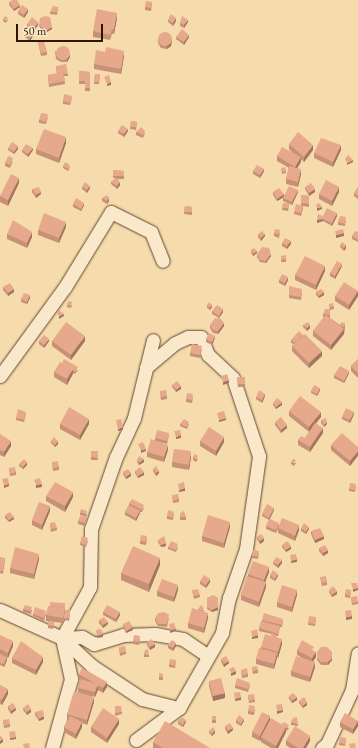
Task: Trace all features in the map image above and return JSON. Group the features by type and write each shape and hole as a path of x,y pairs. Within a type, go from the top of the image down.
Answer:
{"street":[{"path":"0,376 65,287 111,212 151,232 164,261"},
{"path":"136,740 179,708 222,633 229,598 246,549 259,456 233,378 208,355 201,336 188,337 175,343 146,367"},
{"path":"52,748 72,679 62,638 90,587 91,529 116,457 134,418 153,340"},
{"path":"0,610 62,638 92,666 142,699 179,708"},
{"path":"62,638 82,637 94,644 123,635 155,634 182,639 208,656"},
{"path":"322,748 327,744 352,690 358,653"}],"building":[{"path":"17,0 20,5 14,9 9,2"},
{"path":"146,1 152,2 151,8 145,7"},
{"path":"22,5 28,9 24,15 18,11"},
{"path":"53,6 58,7 57,12 50,12"},
{"path":"97,9 117,13 114,29 112,29 110,35 93,31"},
{"path":"171,14 176,18 173,23 168,20"},
{"path":"5,16 8,18 6,21 3,19"},
{"path":"45,16 50,17 52,27 47,30 42,28 39,24 40,18"},
{"path":"182,16 188,20 184,25 180,23"},
{"path":"32,17 38,22 34,29 27,24"},
{"path":"28,29 33,33 30,38 25,34"},
{"path":"182,29 189,35 184,42 176,37"},
{"path":"165,32 170,34 172,39 170,44 165,46 160,44 158,39 160,34"},
{"path":"44,41 47,52 41,53 38,42"},
{"path":"60,46 66,46 70,50 70,56 66,60 60,60 56,56 56,50"},
{"path":"106,47 124,51 121,69 94,64 96,50 105,52"},
{"path":"66,64 68,74 57,73 56,66"},
{"path":"79,71 90,72 90,88 85,88 85,81 79,81"},
{"path":"63,72 65,81 49,84 48,75"},
{"path":"95,74 100,74 99,82 94,82"},
{"path":"109,75 111,82 107,84 104,77"},
{"path":"64,94 72,96 70,103 63,101"},
{"path":"41,113 48,114 46,122 39,120"},
{"path":"131,121 137,122 136,127 130,127"},
{"path":"122,125 128,129 124,134 118,131"},
{"path":"141,127 145,131 143,135 136,132"},
{"path":"44,129 66,137 59,158 36,149"},
{"path":"298,132 313,145 304,157 289,144"},
{"path":"321,138 341,145 333,162 314,153"},
{"path":"12,142 18,146 14,152 8,148"},
{"path":"26,144 33,148 28,154 22,150"},
{"path":"282,147 301,157 295,167 277,156"},
{"path":"348,155 353,160 347,163 345,159"},
{"path":"8,156 13,158 10,165 5,163"},
{"path":"65,162 70,165 68,169 63,166"},
{"path":"257,165 264,169 260,175 253,171"},
{"path":"289,166 301,169 298,182 286,179"},
{"path":"285,167 286,171 282,172 281,168"},
{"path":"113,170 124,171 124,176 113,176"},
{"path":"11,174 19,178 8,200 0,196"},
{"path":"117,178 120,182 117,186 111,182"},
{"path":"326,180 339,187 332,201 319,194"},
{"path":"85,182 90,186 87,190 82,187"},
{"path":"311,183 315,189 309,193 305,187"},
{"path":"289,186 298,190 292,202 283,198"},
{"path":"39,187 41,192 36,195 32,189"},
{"path":"358,187 358,196 354,193"},
{"path":"279,188 284,194 277,199 273,192"},
{"path":"107,195 109,198 107,201 102,198"},
{"path":"301,195 309,196 309,204 301,203"},
{"path":"76,198 84,203 81,209 73,204"},
{"path":"283,203 289,204 288,208 282,208"},
{"path":"319,203 322,207 317,208 316,205"},
{"path":"296,204 303,206 301,213 294,212"},
{"path":"185,206 192,207 192,212 184,212"},
{"path":"327,208 337,213 332,223 323,219 317,220 318,214 323,216"},
{"path":"44,213 66,222 59,238 38,230"},
{"path":"340,216 346,217 345,224 338,222"},
{"path":"13,220 32,232 27,243 7,234"},
{"path":"275,229 280,230 279,235 274,233"},
{"path":"343,229 344,233 336,235 335,231"},
{"path":"262,231 265,234 261,238 258,234"},
{"path":"355,231 358,232 358,240 352,236"},
{"path":"285,238 291,241 287,246 282,243"},
{"path":"342,242 346,245 344,248 340,245"},
{"path":"262,247 269,248 271,254 266,261 260,260 257,254"},
{"path":"254,248 257,251 253,254 251,250"},
{"path":"286,255 286,259 281,260 281,256"},
{"path":"305,256 325,266 316,285 295,275"},
{"path":"337,261 342,264 335,276 330,273"},
{"path":"282,274 288,277 285,283 279,280"},
{"path":"344,282 358,291 349,305 335,296"},
{"path":"10,283 14,289 8,293 3,287"},
{"path":"289,286 302,289 301,297 289,295"},
{"path":"321,289 324,292 319,296 316,292"},
{"path":"24,293 30,295 27,302 21,299"},
{"path":"68,301 72,302 71,306 67,305"},
{"path":"209,302 212,305 210,308 207,305"},
{"path":"333,303 334,307 330,307 329,304"},
{"path":"217,305 223,309 219,316 212,311"},
{"path":"325,309 330,309 330,315 323,314"},
{"path":"59,310 64,314 59,316 57,313"},
{"path":"326,315 344,329 331,345 313,331"},
{"path":"215,318 221,319 224,323 218,331 213,330 210,325"},
{"path":"66,322 85,336 71,355 52,341"},
{"path":"308,322 310,325 307,328 303,325"},
{"path":"341,322 345,323 344,327 340,325"},
{"path":"299,331 303,335 295,343 291,340"},
{"path":"209,333 215,336 212,342 206,339"},
{"path":"305,334 322,351 309,363 292,346"},
{"path":"44,335 49,339 44,345 39,341"},
{"path":"192,344 202,346 200,355 190,353"},
{"path":"64,359 78,367 75,372 73,369 62,363"},
{"path":"358,359 358,373 351,366"},
{"path":"60,362 73,369 67,379 54,372"},
{"path":"340,366 349,371 344,381 334,375"},
{"path":"227,374 229,380 223,382 221,376"},
{"path":"237,377 245,377 245,384 238,384"},
{"path":"177,381 181,386 176,390 172,385"},
{"path":"314,385 320,388 317,394 311,391"},
{"path":"166,390 167,396 161,397 160,391"},
{"path":"259,390 265,394 262,400 256,397"},
{"path":"187,393 193,394 192,400 186,399"},
{"path":"300,396 321,412 309,427 289,411"},
{"path":"277,398 282,402 276,407 273,403"},
{"path":"69,407 89,419 80,435 60,424"},
{"path":"346,408 354,412 350,420 342,417"},
{"path":"18,409 26,412 24,420 16,418"},
{"path":"224,411 226,418 219,420 217,413"},
{"path":"281,417 287,425 281,430 275,422"},
{"path":"326,418 327,422 324,425 321,420"},
{"path":"121,419 123,427 118,429 116,420"},
{"path":"184,419 189,422 187,427 180,424"},
{"path":"315,423 323,428 310,447 298,440 301,436 305,438"},
{"path":"209,427 224,437 216,451 200,441"},
{"path":"157,430 169,433 167,441 155,438"},
{"path":"180,430 181,435 176,437 174,431"},
{"path":"342,433 358,447 358,451 350,461 331,445"},
{"path":"0,434 11,441 4,452 0,450"},
{"path":"54,437 58,441 55,445 51,441"},
{"path":"151,439 168,445 164,457 147,452"},
{"path":"143,442 146,449 141,450 138,444"},
{"path":"174,449 191,451 189,465 172,462"},
{"path":"91,451 98,451 98,458 91,457"},
{"path":"195,454 198,456 196,459 193,457"},
{"path":"139,456 144,459 139,463 137,460"},
{"path":"24,459 27,462 23,467 19,464"},
{"path":"293,459 296,460 294,463 291,462"},
{"path":"58,461 59,467 53,468 52,462"},
{"path":"156,466 159,471 156,473 153,469"},
{"path":"15,467 16,472 10,474 9,468"},
{"path":"140,467 144,472 138,476 135,471"},
{"path":"128,469 131,473 126,477 123,472"},
{"path":"8,478 9,484 4,485 2,479"},
{"path":"40,478 42,484 36,485 34,480"},
{"path":"55,482 73,492 65,506 46,496"},
{"path":"184,482 185,488 179,490 178,484"},
{"path":"350,483 356,484 355,490 349,489"},
{"path":"178,494 179,499 173,501 172,495"},
{"path":"132,499 144,505 142,510 129,503"},
{"path":"39,502 50,506 42,525 32,520"},
{"path":"267,504 274,508 269,518 262,514"},
{"path":"129,505 140,511 136,518 125,512"},
{"path":"81,509 87,511 86,514 80,512"},
{"path":"168,510 174,512 173,518 167,516"},
{"path":"184,511 186,517 180,517 180,513"},
{"path":"10,512 14,517 9,520 5,515"},
{"path":"208,515 230,522 224,543 202,536"},
{"path":"80,516 87,517 85,523 78,521"},
{"path":"282,518 299,525 295,536 278,528"},
{"path":"269,519 279,523 276,530 266,526"},
{"path":"55,522 57,528 51,529 50,523"},
{"path":"304,523 309,527 306,532 301,528"},
{"path":"320,528 324,536 315,540 311,531"},
{"path":"261,534 264,538 260,541 257,537"},
{"path":"141,535 147,536 146,542 140,541"},
{"path":"82,536 88,538 86,545 80,543"},
{"path":"164,536 166,543 161,545 158,540"},
{"path":"171,541 178,544 176,550 168,547"},
{"path":"287,541 291,546 286,550 282,545"},
{"path":"325,545 328,550 323,553 319,548"},
{"path":"133,546 160,558 149,584 121,573"},
{"path":"15,547 39,554 34,574 10,568"},
{"path":"253,550 259,551 258,556 252,556"},
{"path":"296,554 297,559 291,561 290,555"},
{"path":"0,557 5,558 3,571 0,571"},
{"path":"276,557 282,560 278,565 273,562"},
{"path":"253,561 269,567 264,580 248,574"},
{"path":"273,570 278,574 275,579 270,575"},
{"path":"204,575 210,579 206,585 200,581"},
{"path":"247,576 266,582 259,602 241,595"},
{"path":"326,576 327,582 322,583 320,577"},
{"path":"162,579 178,585 174,597 157,591"},
{"path":"351,583 357,583 358,588 353,589"},
{"path":"282,585 297,590 292,607 277,602"},
{"path":"333,586 337,591 332,595 329,590"},
{"path":"198,589 200,595 194,596 192,590"},
{"path":"346,589 351,590 350,596 345,594"},
{"path":"213,595 218,598 218,607 212,610 207,607 207,598"},
{"path":"357,596 358,602 352,603 351,597"},
{"path":"50,602 65,603 65,608 50,606"},
{"path":"25,605 32,607 31,611 23,609"},
{"path":"107,605 120,612 116,619 103,612"},
{"path":"201,605 204,608 201,611 198,609"},
{"path":"48,606 65,608 63,618 46,615"},
{"path":"35,607 46,611 44,618 33,614"},
{"path":"192,608 208,613 204,628 188,623"},
{"path":"65,610 70,610 69,618 65,618"},
{"path":"351,610 352,616 346,617 345,611"},
{"path":"164,612 169,615 167,624 158,624 155,618 158,613"},
{"path":"264,613 283,619 282,625 262,620"},
{"path":"309,616 316,617 315,624 308,623"},
{"path":"104,617 108,622 103,625 99,620"},
{"path":"48,621 54,622 53,626 48,625"},
{"path":"129,621 133,627 126,631 123,624"},
{"path":"261,621 280,626 278,634 259,628"},
{"path":"174,623 176,629 170,630 169,624"},
{"path":"101,629 103,634 97,636 96,630"},
{"path":"257,629 258,635 252,637 251,631"},
{"path":"272,633 276,635 276,637 271,636"},
{"path":"265,634 282,639 278,652 261,647"},
{"path":"0,635 13,641 8,653 0,649"},
{"path":"134,635 140,636 139,642 133,641"},
{"path":"152,639 155,644 150,647 147,642"},
{"path":"172,640 176,643 173,648 168,645"},
{"path":"302,640 314,647 312,650 316,652 312,658 297,650"},
{"path":"21,641 43,657 36,670 12,658"},
{"path":"125,646 126,652 120,653 119,647"},
{"path":"321,647 327,647 332,652 332,658 328,662 321,662 317,658 317,652"},
{"path":"259,648 277,653 274,664 256,659"},
{"path":"148,649 149,655 144,654 145,650"},
{"path":"0,654 7,657 4,664 0,663"},
{"path":"226,656 229,661 224,664 221,659"},
{"path":"296,656 315,662 310,677 291,671"},
{"path":"170,659 176,660 175,666 169,664"},
{"path":"257,666 258,670 253,671 252,667"},
{"path":"234,667 236,671 231,673 229,669"},
{"path":"82,668 107,682 103,688 98,685 95,692 78,688 81,679 96,684 79,674"},
{"path":"247,668 248,674 242,675 241,670"},
{"path":"159,673 163,674 163,678 159,677"},
{"path":"221,678 225,693 213,696 209,681"},
{"path":"237,678 250,683 248,689 235,685"},
{"path":"0,685 8,689 2,700 0,699"},
{"path":"74,691 94,697 87,720 67,714"},
{"path":"240,692 241,697 235,699 234,693"},
{"path":"293,693 297,697 292,701 289,696"},
{"path":"254,694 255,700 249,701 248,695"},
{"path":"304,697 307,702 303,706 299,701"},
{"path":"13,703 16,708 11,711 8,706"},
{"path":"28,704 31,709 27,712 23,708"},
{"path":"282,704 283,710 277,711 276,705"},
{"path":"249,705 255,706 254,712 248,711"},
{"path":"115,706 121,706 122,712 115,713"},
{"path":"103,708 119,719 107,738 91,727"},
{"path":"43,710 44,716 39,719 35,712"},
{"path":"262,712 270,716 260,736 252,732"},
{"path":"345,713 358,721 353,729 340,722"},
{"path":"239,715 244,719 241,724 236,720"},
{"path":"70,716 82,722 76,734 64,727"},
{"path":"212,716 216,716 216,720 212,720"},
{"path":"181,717 186,720 183,725 178,721"},
{"path":"297,717 298,724 291,722 293,718"},
{"path":"271,718 286,727 276,746 261,737"},
{"path":"9,719 10,724 4,726 3,720"},
{"path":"165,721 210,748 163,748 153,742"},
{"path":"283,722 289,725 287,728 282,724"},
{"path":"230,723 233,728 228,731 225,726"},
{"path":"295,726 310,736 303,748 298,748 286,740"},
{"path":"213,727 215,730 212,734 209,731"},
{"path":"15,731 16,737 10,738 9,732"},
{"path":"340,737 346,738 345,744 339,743"},
{"path":"29,743 30,748 24,748 23,744"},
{"path":"355,743 356,748 350,748 349,744"}]}
